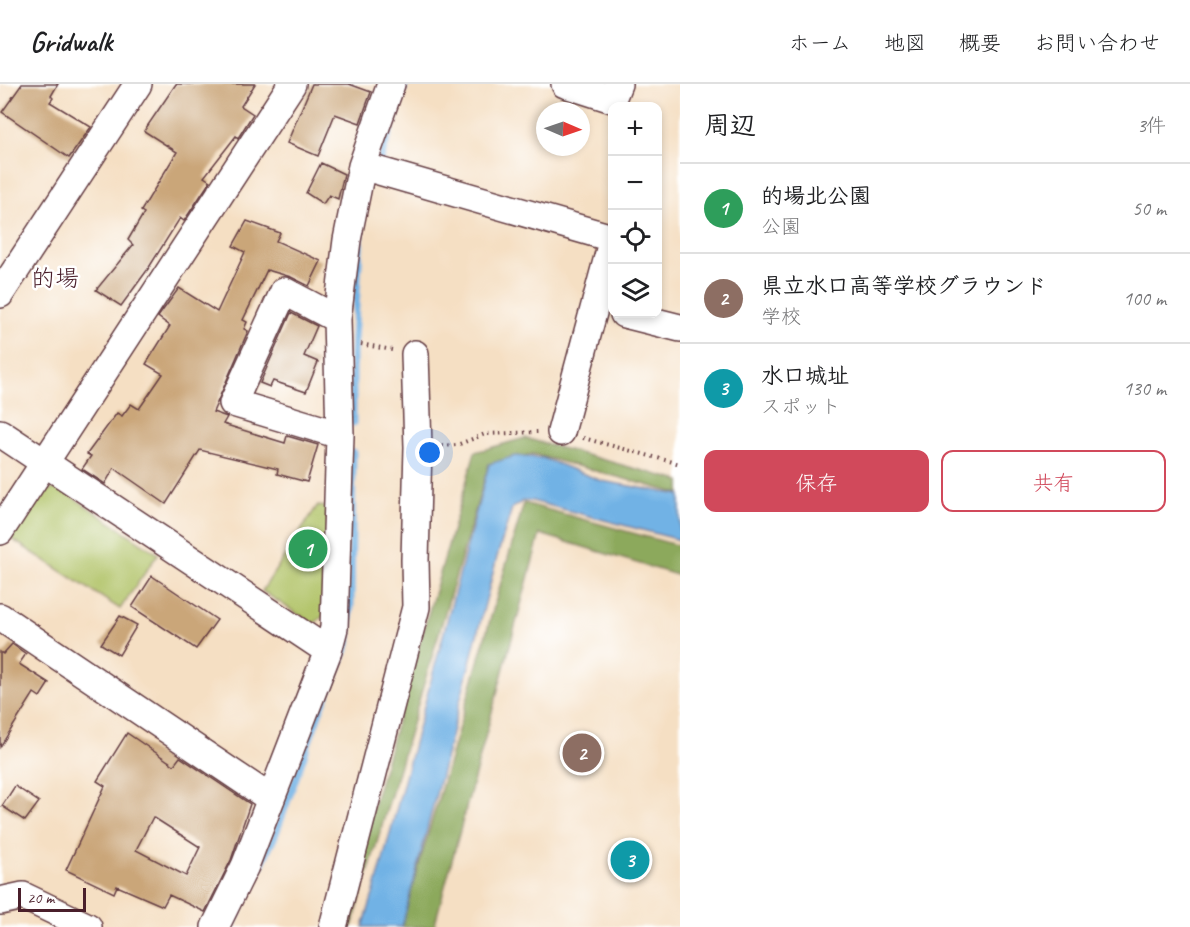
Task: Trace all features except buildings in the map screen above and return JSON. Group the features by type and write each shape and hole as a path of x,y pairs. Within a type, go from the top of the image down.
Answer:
{"street":[{"path":"0,294 138,84"},
{"path":"0,531 292,84"},
{"path":"215,927 244,866 271,799 334,628 340,435 337,329 347,240 362,166 391,84"},
{"path":"565,84 612,99 618,84"},
{"path":"362,166 608,239"},
{"path":"561,432 604,308 609,264"},
{"path":"337,329 284,291 233,403 340,435"},
{"path":"640,318 680,328"},
{"path":"333,927 416,607 418,447 415,354"},
{"path":"0,433 327,651"},
{"path":"0,617 271,799"},
{"path":"0,901 23,896 88,927"}],"path":[{"path":"337,329 415,354"}],"green space":[{"path":"525,438 680,481 680,494 533,454 489,464 352,927 338,927 475,452"},
{"path":"59,488 158,554 120,609 7,536 36,492"},
{"path":"524,503 680,546 680,576 540,534 434,927 401,927"},
{"path":"317,506 328,507 325,615 313,624 262,591"}],"water":[{"path":"515,456 543,458 602,481 680,495 680,540 532,501 523,501 512,508 497,557 402,927 363,927 489,464"}],"waterway":[{"path":"379,165 405,84"},
{"path":"353,423 353,353 361,233"},
{"path":"231,927 275,836 319,714 348,644 351,603 353,452"}],"place":[{"name":"的場北公園","path":"308,549"},
{"name":"県立水口高等学校グラウンド","path":"582,753"},
{"name":"水口城址","path":"630,860"}],"district":[{"name":"的場","path":"55,278"}]}
